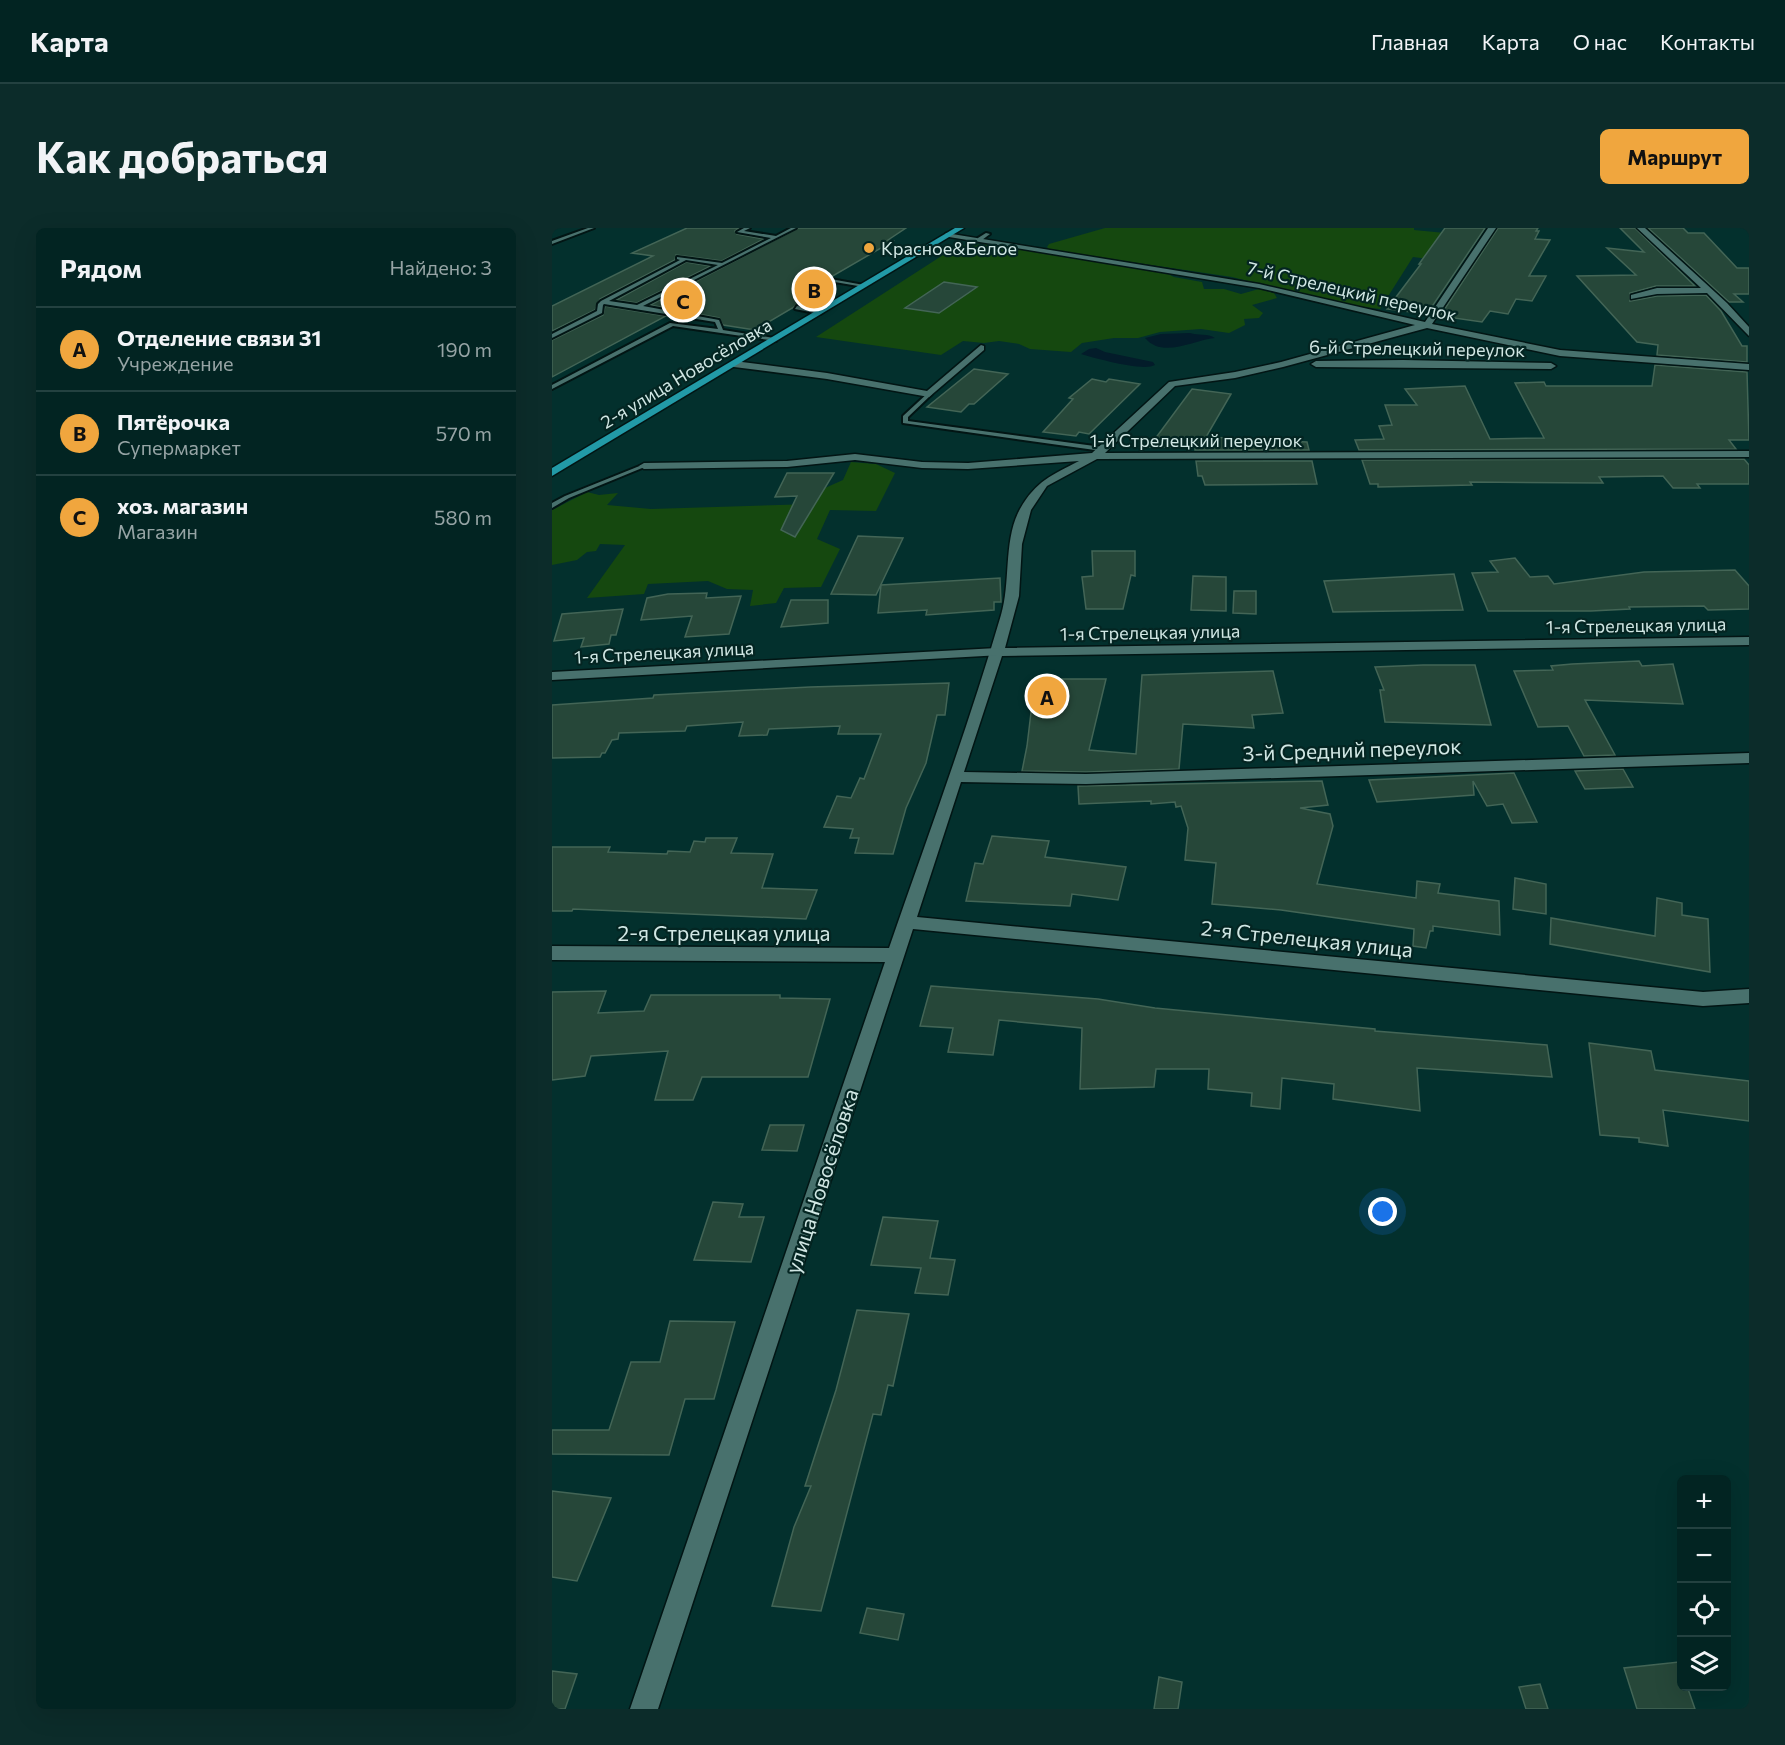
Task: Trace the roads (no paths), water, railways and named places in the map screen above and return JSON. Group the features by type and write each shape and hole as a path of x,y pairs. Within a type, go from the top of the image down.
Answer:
{"main road":[{"name":"2-я улица Новосёловка","path":"552,473 864,286 949,230"}],"street":[{"path":"1098,453 1172,384 1235,375 1283,364 1426,325 1492,228"},
{"path":"1641,228 1664,252 1730,309 1749,333"},
{"name":"7-й Стрелецкий переулок","path":"949,230 1259,285 1426,325 1560,353 1749,367"},
{"path":"1634,297 1657,291 1709,290"},
{"path":"734,364 828,376 929,394 981,348"},
{"name":"6-й Стрелецкий переулок","path":"1283,364 1403,363 1551,366"},
{"name":"1-й Стрелецкий переулок","path":"644,466 787,464 855,457 922,465 968,466 1098,453 1749,454"},
{"name":"улица Новосёловка","path":"644,1709 997,652 1013,596 1016,544 1025,510 1043,484 1098,453"},
{"name":"1-я Стрелецкая улица","path":"552,676 997,652 1749,641"},
{"name":"3-й Средний переулок","path":"956,777 1086,779 1749,758"},
{"name":"2-я Стрелецкая улица","path":"907,922 1704,999 1749,998"},
{"name":"2-я Стрелецкая улица","path":"552,953 896,955"}],"lane":[{"path":"552,243 592,228"},
{"path":"748,228 740,232 776,237"},
{"path":"638,307 794,228"},
{"path":"677,258 723,264"},
{"path":"552,336 600,312 600,304 603,302 685,259"},
{"path":"825,279 864,286"},
{"path":"603,302 717,321 721,331"},
{"path":"797,308 820,312"},
{"path":"552,387 672,324 774,340"},
{"path":"929,394 905,417 906,422 1098,453"},
{"path":"552,506 567,497 644,466"}],"water":[{"path":"1190,333 1215,338 1169,348 1152,344 1145,338 1161,334"},
{"path":"1096,348 1153,362 1155,365 1130,366 1081,354"}],"place":[{"name":"Красное&Белое","path":"869,248"},
{"name":"Пятёрочка","path":"814,289"},
{"name":"хоз. магазин","path":"683,300"},
{"name":"Отделение связи 31","path":"1047,696"}]}
